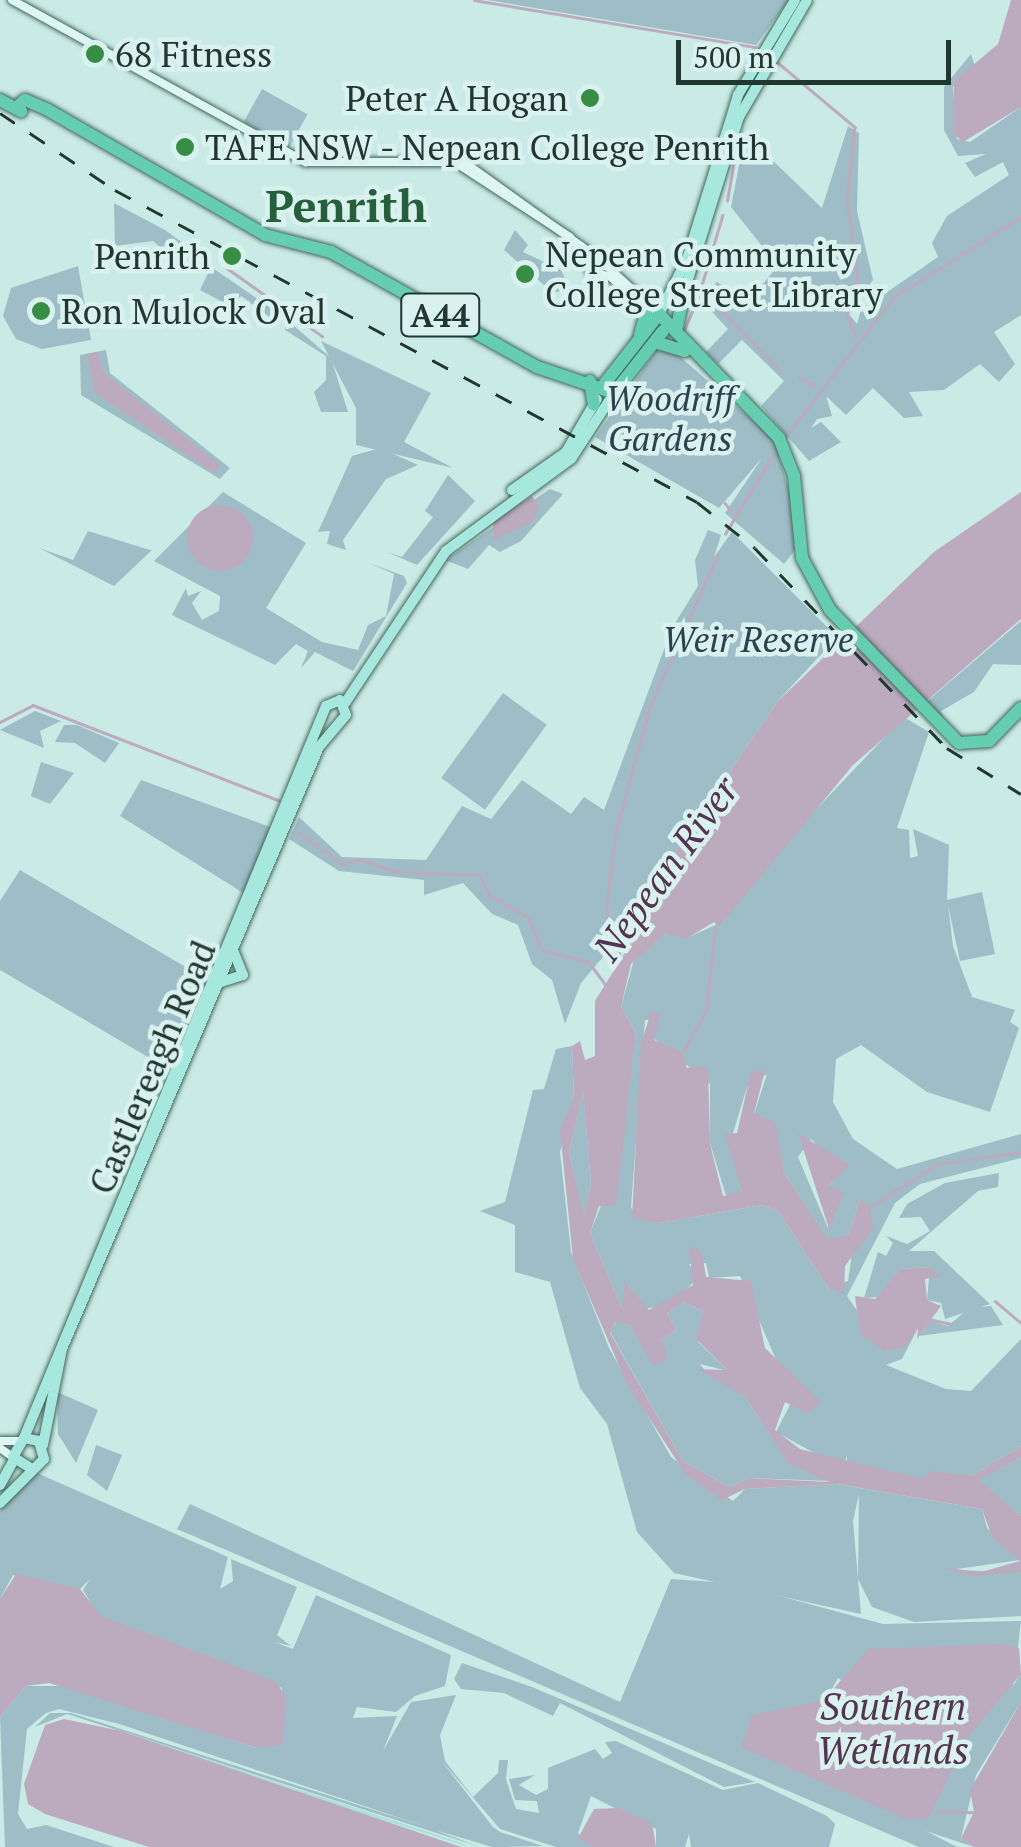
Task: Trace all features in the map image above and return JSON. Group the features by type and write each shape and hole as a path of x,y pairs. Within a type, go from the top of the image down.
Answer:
{"highway":[{"name":"A44","path":"0,100 24,106 189,194 321,246 520,356 608,384"},
{"name":"A44","path":"321,246 515,357 608,384"},
{"path":"608,384 682,302"},
{"path":"594,405 640,338 661,322"},
{"path":"661,322 684,351 754,409"},
{"path":"661,322 754,409 781,442 802,558 837,616 945,730 981,744 1021,708"},
{"path":"945,730 980,740 1021,697"}],"main road":[{"path":"12,0 309,163 448,159 522,197 638,294 661,322"},
{"path":"661,322 734,104 796,0"},
{"path":"682,302 739,117 807,0"},
{"path":"448,159 580,244 588,265 661,322"},
{"path":"597,273 600,260"},
{"path":"588,265 600,260"},
{"path":"333,718 446,552 570,459 608,384"},
{"path":"333,718 434,554 560,458 594,405"},
{"name":"Castlereagh Road","path":"32,1469 42,1445 62,1350 333,718"},
{"name":"Castlereagh Road","path":"14,1458 333,718"},
{"path":"221,982 243,975 234,952"},
{"path":"0,1444 21,1440 42,1445"},
{"path":"0,1444 32,1469 0,1503"},
{"path":"0,1485 14,1458"}],"green space":[{"path":"487,0 789,0 756,45"},
{"path":"971,54 976,70 953,87 957,139 970,142 1021,107 1021,315 994,332 1015,364 999,382 980,364 944,390 909,392 923,416 904,418 873,388 846,415 826,396 832,416 817,419 811,428 821,422 841,442 809,461 761,406 784,381 742,340 718,364 706,352 728,329 699,298 717,282 748,301 778,266 731,207 745,134 822,208 848,126 859,133 857,211 873,280 849,314 857,324 861,310 938,257 932,243 947,216 1009,175 1003,162 975,177 965,163 986,154 958,156 944,130 944,87"},
{"path":"262,89 307,114 289,147 244,122"},
{"path":"114,203 165,230 202,257 185,269 153,241 115,246"},
{"path":"515,230 528,245 523,252 561,270 571,291 552,292 504,250"},
{"path":"78,266 91,340 42,349 16,339 3,316 11,288"},
{"path":"211,267 281,315 279,324 241,296 232,307 200,290"},
{"path":"285,318 331,358 348,412 321,412 314,392 326,380 326,356 285,330"},
{"path":"321,341 431,393 404,442 453,468 356,445 356,408"},
{"path":"106,350 110,373 230,468 220,479 81,395 80,355"},
{"name":"Woodriff Gardens","path":"657,350 677,354 773,438 790,493 795,550 784,564 725,513 762,458 719,508 595,437"},
{"path":"380,448 418,465 386,479 343,540 346,550 327,544 330,531 318,532 352,456"},
{"path":"448,475 475,501 417,565 387,552 402,557 433,517 425,511"},
{"path":"550,489 563,494 521,541 500,552 489,545 468,569 445,560"},
{"path":"223,492 306,543 266,608 322,642 358,650 368,625 386,616 394,574 369,563 404,576 407,583 353,671 315,652 301,668 308,651 296,644 275,665 172,615 186,588 188,596 201,591 192,603 202,620 219,611 220,596 154,561"},
{"name":"Weir Reserve","path":"708,530 721,535 714,557 732,532 837,637 778,701 637,907 627,941 617,940 581,983 565,1024 552,980 532,964 518,925 492,914 463,883 424,895 424,880 339,871 289,839 299,817 342,857 426,860 462,806 491,819 522,780 571,814 584,797 604,810 672,628 698,586 695,560"},
{"path":"88,531 152,550 114,586 39,548 73,560"},
{"path":"1021,621 1021,665 993,664 974,692 941,711 944,719 925,703"},
{"path":"503,693 547,725 485,810 441,778"},
{"path":"35,711 61,721 40,731 44,748 0,730"},
{"path":"904,717 929,732 897,828 909,830 910,858 918,856 913,829 949,845 947,900 982,892 995,954 960,961 948,905 953,946 972,997 1015,1010 1010,1022 1019,1028 990,1112 927,1092 861,1045 836,1059 833,1102 853,1139 897,1169 1021,1134 1021,1158 920,1184 895,1203 847,1296 885,1351 906,1346 919,1326 902,1359 886,1365 946,1389 971,1391 1021,1339 1021,1446 971,1476 926,1480 847,1465 847,1455 844,1465 776,1432 793,1399 740,1276 709,1278 706,1263 689,1264 698,1278 671,1304 644,1309 628,1285 622,1309 590,1233 620,1158 636,1033 621,1007 635,956 665,934 687,938 724,921 748,881","holes":["645,1020 658,1020 652,1037 710,1084 710,1143 727,1199 742,1191 730,1143 747,1087 767,1074 754,1114 768,1120 784,1173 828,1241 849,1234 860,1199 848,1281 829,1289 778,1211 762,1205 659,1223 631,1208","811,1139 842,1172 828,1186 840,1200 828,1228 798,1157"]},
{"path":"64,725 77,725 119,743 105,763 75,743 55,742"},
{"path":"41,762 74,773 50,804 31,796"},
{"path":"141,780 273,828 245,894 120,816"},
{"path":"20,870 208,980 170,1070 0,970 0,901"},
{"path":"572,1046 574,1097 560,1152 571,1252 609,1348 671,1457 733,1501 745,1489 836,1484 982,1509 987,1528 1020,1560 950,1570 1021,1572 1021,1616 914,1622 872,1607 858,1579 859,1494 853,1521 861,1614 674,1573 637,1532 607,1424 580,1388 550,1282 515,1272 515,1225 480,1211 505,1202 533,1090 544,1089 556,1049"},
{"path":"583,1089 591,1184 584,1218 569,1152"},
{"path":"999,1173 998,1187 978,1191 909,1251 934,1251 990,1304 945,1319 941,1303 927,1300 930,1267 900,1269 878,1297 864,1298 878,1252 886,1256 893,1243 886,1236 907,1244 930,1231 921,1217 899,1218 907,1204 945,1183"},
{"path":"683,1302 703,1311 698,1342 728,1371 700,1364 706,1372 745,1397 788,1462 830,1481 749,1478 730,1487 683,1461 610,1332 616,1321 630,1325 642,1345 662,1340 677,1329 667,1314"},
{"path":"991,1306 1003,1325 919,1336 930,1321 948,1326 969,1308"},
{"path":"57,1392 98,1410 76,1463 58,1434"},
{"path":"96,1445 122,1455 107,1491 87,1475"},
{"path":"1021,1457 1021,1516 978,1480"},
{"path":"37,1473 228,1557 220,1589 233,1581 231,1559 297,1587 277,1635 291,1646 274,1642 293,1649 316,1595 451,1655 445,1686 415,1696 396,1712 357,1707 353,1718 397,1716 383,1751 411,1702 456,1695 440,1735 445,1761 473,1797 498,1773 499,1760 508,1760 506,1779 516,1809 539,1813 537,1801 515,1800 509,1779 535,1775 519,1785 536,1795 548,1789 548,1768 595,1749 603,1759 612,1753 605,1742 616,1741 723,1790 758,1783 827,1816 835,1824 829,1847 691,1847 689,1834 685,1847 656,1847 656,1829 591,1796 578,1833 592,1847 556,1847 500,1829 440,1759 493,1827 543,1846 492,1847 435,1830 480,1847 67,1714 35,1727 50,1713 71,1713 433,1829 119,1724 59,1709 46,1713 27,1729 18,1814 27,1829 46,1825 114,1847 5,1847 0,1717 26,1686 63,1686 257,1748 283,1741 282,1688 98,1615 83,1590 90,1579 80,1589 53,1590 13,1575 0,1599 0,1510"},
{"path":"190,1504 620,1702 671,1579 731,1583 883,1624 1021,1621 1013,1686 1021,1673 1021,1702 976,1775 961,1838 974,1847 926,1831 957,1847 919,1847 177,1529","holes":["838,1678 846,1684 816,1779 788,1767"]},
{"path":"462,1663 532,1687 755,1782 724,1787 560,1703 553,1716 504,1693 461,1689 454,1679"}],"sand":[{"path":"125,1732 459,1842 468,1847 125,1738"}],"water":[{"path":"1011,0 1021,0 1021,107 963,142 954,134 954,81 998,44"},
{"path":"98,352 103,372 220,465 214,473 95,393 87,354"},
{"name":"Nepean River","path":"1021,492 1021,619 853,765 719,927 714,922 686,939 665,934 631,964 621,1007 636,1033 616,1206 599,1206 590,1233 622,1309 625,1282 649,1310 693,1285 689,1245 702,1252 706,1277 751,1281 765,1348 821,1402 808,1414 785,1402 775,1430 800,1449 923,1479 930,1471 971,1476 1021,1446 1021,1457 979,1480 1021,1516 1021,1572 974,1576 939,1567 981,1572 1020,1561 992,1537 982,1509 837,1484 745,1489 722,1500 686,1475 627,1384 573,1259 560,1130 574,1097 572,1046 580,1041 585,1060 595,1056 595,1001 639,930 641,901 778,701 934,552","holes":["583,1091 591,1184 584,1216 569,1152","683,1302 703,1311 696,1339 727,1370 697,1369 745,1397 788,1463 829,1482 749,1478 730,1487 683,1461 610,1333 615,1322 630,1325 653,1366 668,1359 662,1340 677,1329 667,1314"]},
{"path":"532,496 539,506 533,522 493,540 494,521"},
{"path":"220,505 243,515 253,538 243,561 220,571 197,561 187,538 197,515"},
{"path":"651,1012 660,1013 654,1040 682,1053 687,1068 708,1066 710,1144 723,1196 742,1191 725,1134 737,1133 751,1071 765,1071 754,1113 775,1123 784,1173 828,1240 849,1234 860,1199 870,1207 873,1229 845,1266 844,1293 829,1289 778,1211 762,1205 659,1223 632,1218 641,1044"},
{"path":"798,1133 850,1165 828,1186 844,1192 829,1229"},
{"path":"930,1267 941,1276 925,1279 927,1300 941,1306 917,1339 918,1328 906,1347 885,1351 860,1334 855,1296 875,1299 900,1269"},
{"path":"16,1574 80,1589 101,1616 275,1681 286,1696 283,1745 257,1748 49,1683 26,1686 0,1717 0,1599"},
{"name":"Southern Wetlands","path":"1001,1644 1019,1648 1021,1674 969,1736 928,1819 906,1819 741,1747 752,1715 823,1701 868,1649"},
{"name":"Southern Wetlands","path":"1021,1702 1021,1847 974,1847 961,1838 974,1812 970,1790"},
{"path":"64,1719 121,1731 461,1847 149,1847 45,1814 28,1804 24,1784 45,1725"},
{"path":"618,1808 652,1823 656,1847 592,1847 578,1838 594,1809"}],"waterway":[{"path":"474,0 755,47"},
{"path":"776,61 855,127 847,200 858,278 844,307 856,337"},
{"path":"727,201 738,138"},
{"path":"723,215 701,289 779,369"},
{"path":"785,437 894,297 1021,217"},
{"path":"227,268 322,336"},
{"path":"684,330 701,290"},
{"path":"799,377 815,386"},
{"path":"725,534 778,447"},
{"path":"725,503 733,513"},
{"name":"Nepean River","path":"621,960 606,909 615,834 650,706 717,556"},
{"path":"0,722 33,705 278,800"},
{"name":"Nepean River","path":"300,833 344,865 359,859 393,871 479,875 490,895 529,918 542,950 589,962 605,984"},
{"path":"682,1053 706,1011 715,928"},
{"path":"870,1207 937,1164 1021,1152"},
{"path":"995,1301 1021,1323"},
{"path":"928,1319 952,1324"},
{"path":"938,1811 974,1812"}],"railway":[{"path":"0,113 115,190 697,502 755,548 947,748 1021,794"}],"place":[{"name":"68 Fitness","path":"95,54"},
{"name":"Peter A Hogan","path":"590,98"},
{"name":"TAFE NSW - Nepean College Penrith","path":"185,147"},
{"name":"Penrith","path":"232,256"},
{"name":"Nepean Community College Street Library","path":"525,274"},
{"name":"Ron Mulock Oval","path":"41,311"}],"district":[{"name":"Penrith","path":"346,206"}]}
